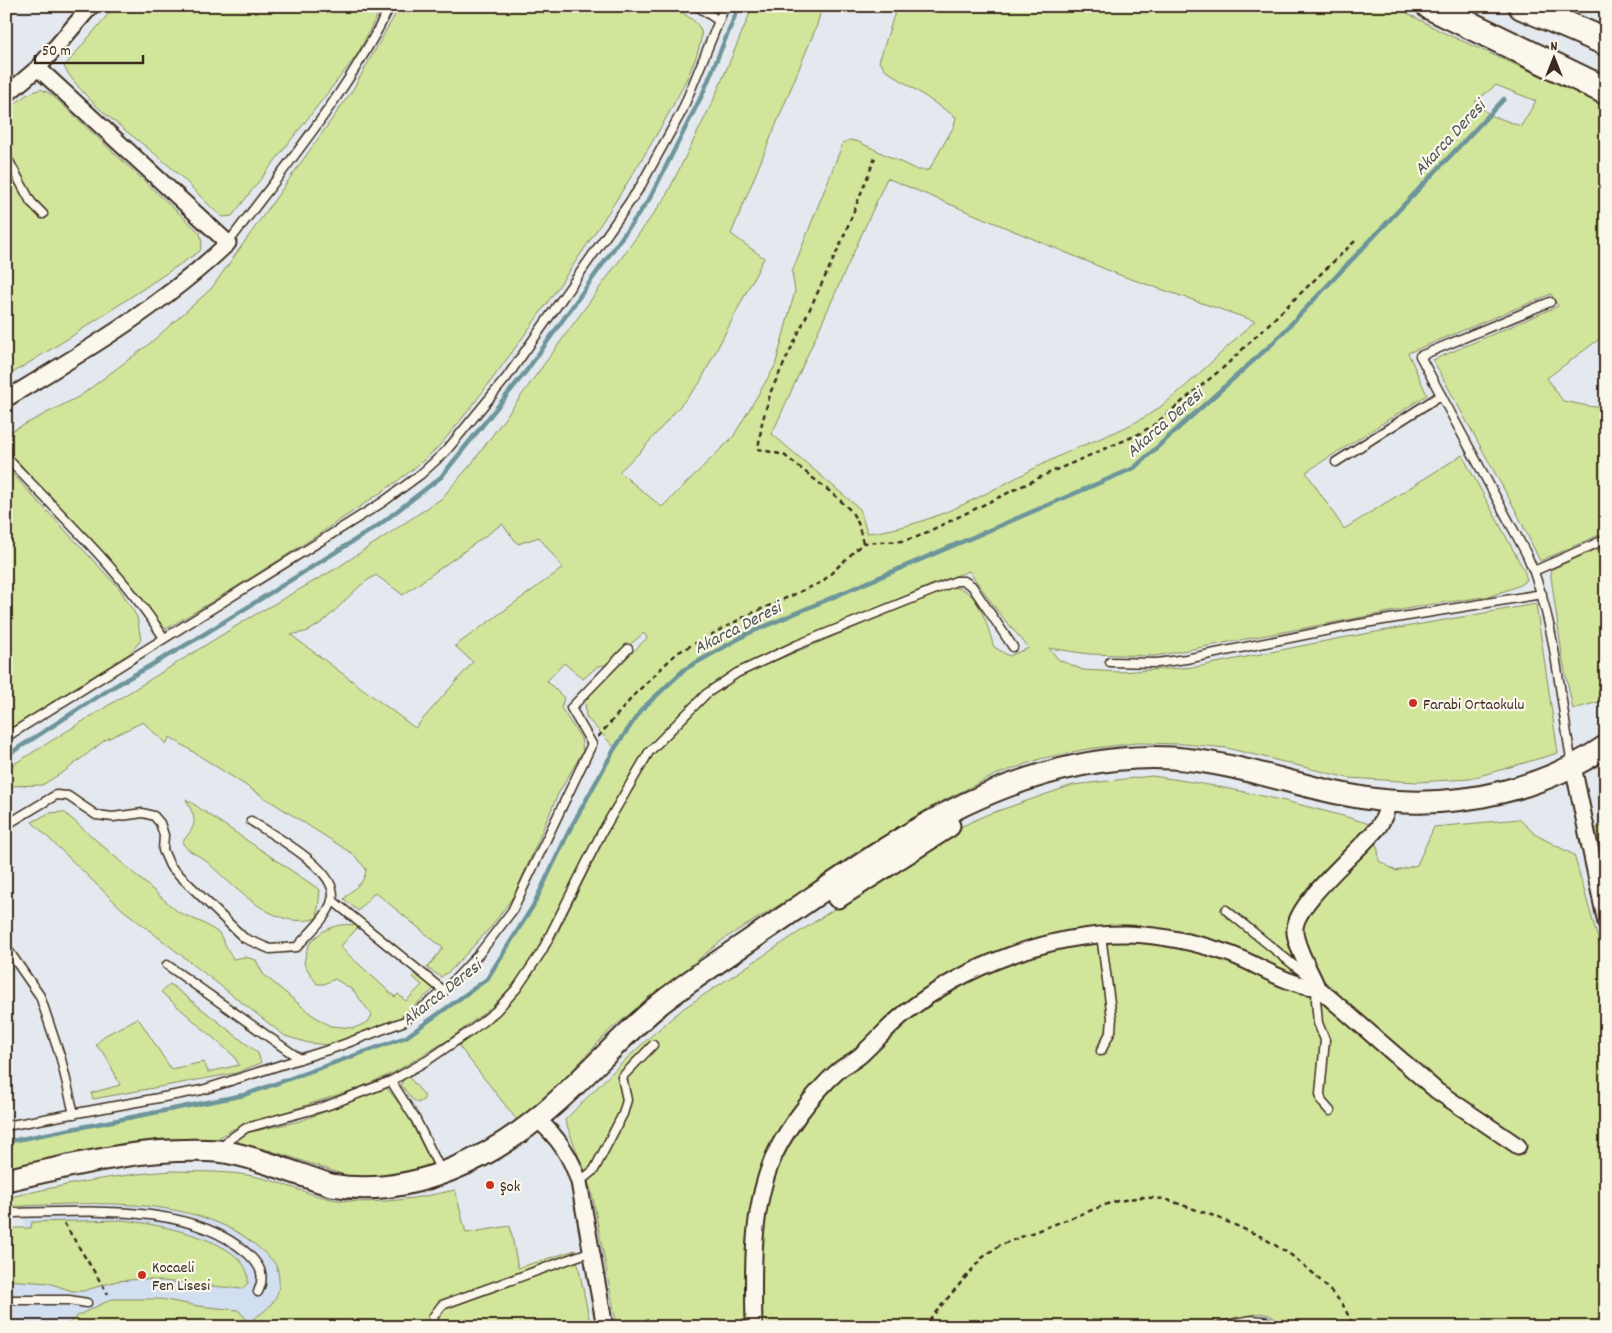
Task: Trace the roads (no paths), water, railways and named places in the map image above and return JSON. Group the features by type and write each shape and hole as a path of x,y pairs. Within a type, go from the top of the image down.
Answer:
{"highway":[{"path":"1430,6 1606,91"},
{"path":"1457,6 1606,72"},
{"path":"1522,6 1606,42"},
{"path":"1561,6 1606,25"}],"main road":[{"path":"1574,771 1606,746"},
{"path":"6,1190 116,1165 212,1162 266,1174 334,1195 362,1198 389,1198 424,1193 451,1184 488,1165 542,1123 555,1104 612,1046 662,1002 897,839 936,818 1011,786 1075,766 1106,760 1168,758 1234,766 1388,805 1470,798 1538,782 1574,771 1606,758"},
{"path":"6,1180 78,1163 136,1153 219,1151 331,1185 350,1188 392,1186 442,1173 485,1154 542,1123"}],"street":[{"path":"6,95 38,68 91,6"},
{"path":"6,399 137,317 203,267 228,244 38,68"},
{"path":"1574,771 1603,894 1606,923"},
{"path":"1388,805 1380,824 1369,838 1309,901 1296,921 1294,932 1317,987 1438,1091 1518,1146"},
{"path":"754,1327 753,1285 760,1196 770,1164 786,1136 823,1086 839,1070 864,1053 904,1013 936,990 1005,957 1072,939 1101,935 1152,936 1190,944 1229,954 1297,984 1317,987"},
{"path":"542,1123 561,1143 572,1161 579,1182 605,1327"}],"lane":[{"path":"228,244 324,114 372,42 390,6"},
{"path":"697,6 720,21"},
{"path":"6,737 383,502 422,474 446,451 507,377 640,187 682,111 725,6"},
{"path":"6,156 31,202 42,214"},
{"path":"1550,302 1420,356 1534,571 1542,594 1574,771"},
{"path":"1336,462 1441,395"},
{"path":"6,456 122,580 149,614 164,638"},
{"path":"1534,571 1606,538"},
{"path":"219,1151 230,1139 246,1128 326,1106 391,1081 472,1030 496,1011 517,988 542,951 601,834 649,752 706,694 737,673 797,645 956,581 964,581 972,586 1013,647"},
{"path":"1110,662 1157,663 1186,659 1359,624 1542,594"},
{"path":"6,1126 202,1090 300,1059 405,1022 444,991 479,954 512,911 592,744 572,708 628,650"},
{"path":"6,825 56,795 68,796 96,815 113,817 144,813 154,816 160,823 164,835 163,850 170,866 244,938 270,949 297,947 319,923 332,900 332,887 316,864 251,821"},
{"path":"332,900 444,991"},
{"path":"1226,910 1302,970 1317,987 1318,1023 1325,1040 1320,1094 1322,1102 1330,1111"},
{"path":"1101,935 1112,1018 1111,1031 1101,1051"},
{"path":"6,947 40,996 60,1059 74,1114"},
{"path":"167,965 300,1059"},
{"path":"579,1182 594,1170 623,1114 626,1100 622,1077 653,1045"},
{"path":"391,1081 416,1120 442,1173"},
{"path":"6,1213 130,1212 153,1215 198,1226 240,1247 254,1259 262,1270 263,1282 258,1292"},
{"path":"435,1327 433,1317 442,1305 592,1251"},
{"path":"6,1300 70,1300 87,1303"},
{"path":"1218,1327 1256,1319 1265,1320 1277,1327"}],"waterway":[{"path":"6,756 108,690 198,638 379,525 441,477 527,370 650,198 703,93 739,6"},
{"name":"Akarca Deresi","path":"6,1142 244,1095 406,1037 487,979 533,906 570,829 615,748 642,709 685,669 747,634 1134,468 1273,343 1504,99"}],"place":[{"name":"Farabi Ortaokulu","path":"1413,703"},
{"name":"Şok","path":"490,1185"},
{"name":"Kocaeli Fen Lisesi","path":"142,1275"}]}
